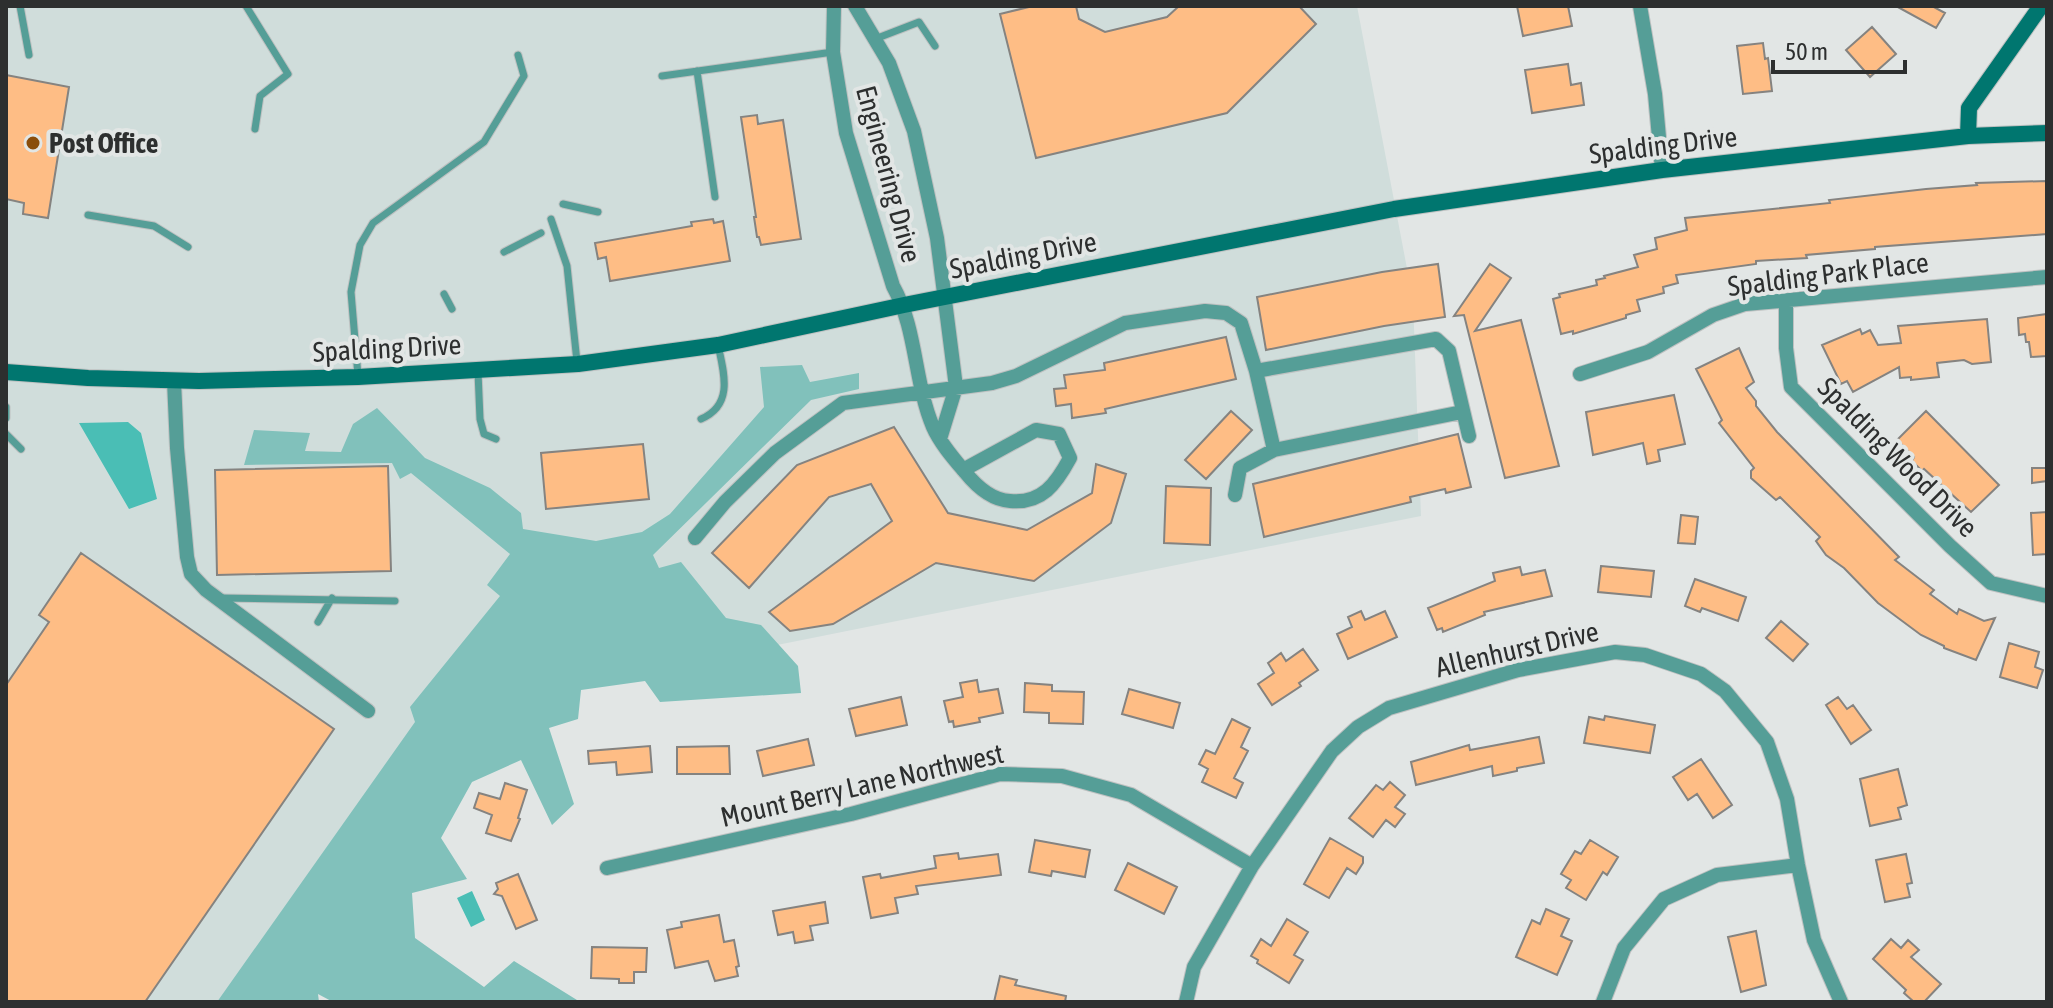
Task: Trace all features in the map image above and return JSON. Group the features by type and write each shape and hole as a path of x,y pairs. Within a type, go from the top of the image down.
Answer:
{"main road":[{"path":"1968,136 1969,108 2041,6"},
{"name":"Spalding Drive","path":"6,372 174,381 358,377 578,364 718,345 904,305 1394,209 1662,170 1968,136 2047,133"}],"street":[{"name":"Engineering Drive","path":"834,6 833,52 846,133 893,286 904,305 922,394 934,429 940,439 963,470 974,483 998,500 1027,503 1056,483 1070,458 1059,434 1036,430 963,470"},
{"name":"Engineering Drive","path":"855,6 889,63 914,131 937,238 956,387"},
{"path":"1640,6 1655,94 1662,170"},
{"name":"Spalding Park Place","path":"1580,374 1648,352 1713,315 1745,304 2047,277"},
{"name":"Spalding Wood Drive","path":"1786,301 1786,348 1791,387 1991,583 2047,596"},
{"path":"695,538 725,502 775,453 843,403 992,383 1016,376 1125,323 1205,311 1226,313 1241,323 1256,371 1274,450"},
{"path":"1256,371 1436,339 1449,351 1469,436"},
{"path":"174,381 187,557 191,574 206,590 368,711"},
{"path":"940,439 956,387"},
{"path":"1235,495 1240,468 1274,450 1462,412"},
{"name":"Allenhurst Drive","path":"1186,1002 1194,967 1252,866 1332,751 1358,727 1389,708 1518,670 1615,652 1645,655 1701,674 1725,691 1767,742 1787,799 1814,940 1841,1002"},
{"name":"Mount Berry Lane Northwest","path":"607,868 851,814 1000,774 1062,776 1131,795 1252,866"},
{"path":"1603,1002 1624,948 1664,899 1717,875 1798,865"}],"lane":[{"path":"20,6 29,55"},
{"path":"246,6 288,74 260,96 255,129"},
{"path":"875,39 919,22 935,46"},
{"path":"662,76 833,52"},
{"path":"358,377 351,292 360,245 373,223 484,142 524,76 518,55"},
{"path":"697,71 715,197"},
{"path":"563,204 598,212"},
{"path":"88,215 154,226 188,247"},
{"path":"551,219 567,266 578,364"},
{"path":"504,252 541,233"},
{"path":"444,294 452,309"},
{"path":"701,419 713,414 722,401 725,383 718,345"},
{"path":"478,369 480,419 484,434 496,439"},
{"path":"6,407 6,418"},
{"path":"6,434 21,449"},
{"path":"218,598 395,601"},
{"path":"318,622 332,598"}],"shaded area":[{"path":"6,6 1357,6 1413,300 1421,516 508,699 277,1002 6,1002"},
{"path":"802,365 810,382 859,373 859,389 811,400 653,555 659,568 681,562 726,618 761,625 798,666 801,693 660,702 645,681 581,690 578,719 549,728 574,804 552,825 521,760 472,782 441,838 467,879 412,893 415,938 484,987 514,961 577,1000 333,1002 318,994 319,1002 217,1002 415,722 410,707 500,596 487,585 510,554 411,473 400,479 392,463 244,465 254,430 310,433 305,451 341,452 353,424 377,408 425,458 490,488 521,513 523,529 596,541 642,532 670,514 764,407 760,367"},
{"path":"128,422 141,433 157,499 129,509 79,423"},
{"path":"472,891 485,920 471,927 457,898"}],"building":[{"path":"1033,6 1076,6 1079,19 1105,32 1167,17 1179,6 1299,6 1316,24 1227,113 1036,158 1000,14"},
{"path":"1517,6 1568,6 1572,26 1523,36"},
{"path":"1896,6 1932,6 1945,13 1936,28"},
{"path":"1872,27 1896,54 1870,77 1846,50"},
{"path":"1763,43 1772,91 1743,94 1737,46"},
{"path":"1568,64 1571,85 1581,83 1584,105 1532,113 1525,70"},
{"name":"Post Office","path":"6,75 69,87 48,218 23,214 24,203 6,199"},
{"path":"757,115 758,124 783,120 801,239 761,245 757,237 741,117"},
{"path":"2047,181 2047,234 1875,247 1806,255 1807,258 1756,261 1756,264 1676,275 1678,283 1663,287 1664,293 1637,300 1640,311 1573,334 1573,331 1561,334 1553,299 1560,297 1559,294 1597,285 1596,280 1604,276 1638,267 1634,255 1657,249 1655,238 1687,230 1685,218 1830,203 1829,200 1976,183"},
{"path":"713,219 714,223 723,221 730,261 610,281 606,257 598,259 595,243 692,226 691,222"},
{"path":"1438,264 1445,317 1266,350 1257,297"},
{"path":"1490,264 1511,278 1475,331 1521,320 1559,466 1505,478 1464,315 1454,316"},
{"path":"2047,314 2047,356 2031,357 2025,334 2019,335 2018,318"},
{"path":"1987,319 1991,362 1972,364 1964,360 1937,363 1939,377 1911,380 1911,377 1900,378 1899,367 1853,392 1847,381 1841,384 1822,345 1860,329 1862,334 1870,330 1878,345 1901,343 1898,326"},
{"path":"1226,337 1236,379 1105,409 1106,413 1072,418 1071,404 1056,406 1054,389 1066,388 1064,375 1105,370 1104,363"},
{"path":"1739,348 1754,382 1746,388 1756,401 1756,406 1777,432 1899,557 1895,560 1934,590 1930,594 1957,614 1959,609 1984,621 1995,618 1976,660 1921,635 1878,603 1844,568 1826,555 1816,541 1820,537 1780,497 1776,500 1751,478 1754,468 1719,423 1722,420 1696,369"},
{"path":"1674,395 1685,444 1658,450 1660,461 1647,464 1643,443 1593,455 1586,412"},
{"path":"1231,411 1252,430 1206,479 1185,460"},
{"path":"1926,411 1999,485 1971,512 1924,469 1922,471 1912,461 1914,457 1897,440"},
{"path":"894,427 948,513 1027,530 1092,493 1096,464 1126,474 1111,523 1034,581 936,563 833,624 790,631 769,612 892,521 871,484 829,497 749,588 712,553 797,465"},
{"path":"1458,434 1471,487 1410,497 1411,502 1264,537 1253,484"},
{"path":"643,444 649,499 546,509 541,453"},
{"path":"388,466 391,571 217,575 215,470"},
{"path":"2032,468 2047,468 2047,481 2032,483"},
{"path":"1166,486 1211,488 1210,545 1164,543"},
{"path":"2047,512 2047,554 2033,555 2031,513"},
{"path":"1681,515 1698,517 1695,544 1678,543"},
{"path":"81,553 334,729 145,1002 6,1002 6,685 49,622 39,615"},
{"path":"1601,566 1654,571 1651,597 1598,592"},
{"path":"1520,567 1522,575 1545,570 1552,596 1484,612 1485,615 1443,632 1442,628 1437,630 1428,608 1495,581 1493,573"},
{"path":"1695,579 1746,597 1738,621 1702,608 1700,612 1685,606"},
{"path":"1361,611 1365,620 1385,611 1397,637 1348,659 1337,634 1352,627 1348,617"},
{"path":"1781,621 1808,644 1793,661 1766,638"},
{"path":"2009,643 2039,652 2035,667 2043,670 2037,688 2000,677"},
{"path":"1303,649 1318,670 1299,683 1301,686 1272,705 1258,684 1274,673 1268,663 1281,653 1286,661"},
{"path":"977,680 979,692 998,689 1003,713 954,727 953,721 949,722 944,701 963,697 960,683"},
{"path":"1025,683 1052,685 1052,691 1084,692 1083,724 1049,723 1049,713 1024,712"},
{"path":"1129,689 1180,703 1173,728 1122,714"},
{"path":"901,697 907,725 856,736 849,709"},
{"path":"1838,697 1847,709 1853,705 1871,730 1851,744 1826,705"},
{"path":"1605,716 1655,725 1650,753 1584,743 1589,717 1604,720"},
{"path":"1232,719 1250,728 1241,747 1248,751 1234,778 1243,783 1236,798 1202,782 1208,769 1199,764 1206,750 1215,754"},
{"path":"1539,737 1544,763 1493,776 1492,766 1416,785 1411,762 1469,745 1470,750"},
{"path":"808,739 814,765 763,776 757,751"},
{"path":"650,746 652,772 617,775 616,762 589,764 588,751"},
{"path":"729,746 730,774 677,774 677,747"},
{"path":"1701,759 1732,805 1713,818 1697,794 1688,800 1673,777"},
{"path":"1898,769 1907,805 1898,808 1901,819 1870,826 1860,779"},
{"path":"1390,782 1405,795 1395,807 1405,814 1395,827 1386,820 1373,837 1349,818 1376,785 1383,790"},
{"path":"505,783 527,790 511,841 486,833 492,815 474,808 479,793 500,799"},
{"path":"1330,838 1363,857 1363,863 1356,874 1347,868 1329,898 1304,884"},
{"path":"1035,840 1090,850 1085,877 1052,871 1051,876 1029,872"},
{"path":"1590,840 1618,857 1607,875 1603,872 1586,900 1566,888 1571,880 1561,874 1575,851 1581,854"},
{"path":"958,853 959,859 998,854 1001,875 916,886 918,894 895,898 898,913 871,918 863,877 880,874 881,878 936,868 934,856"},
{"path":"1906,854 1912,883 1907,884 1910,897 1885,902 1876,860"},
{"path":"1128,863 1177,887 1164,914 1115,890"},
{"path":"518,874 537,920 516,929 502,896 494,894 498,889 496,883"},
{"path":"825,902 828,923 810,926 813,940 795,943 793,932 778,935 773,911"},
{"path":"1546,909 1569,919 1561,936 1572,941 1557,975 1516,957 1532,920 1540,924"},
{"path":"719,915 724,942 734,940 738,976 715,981 708,961 675,968 667,930 682,927 681,922"},
{"path":"1287,919 1308,932 1294,955 1303,960 1289,983 1251,956 1261,939 1271,946"},
{"path":"1756,931 1766,985 1741,992 1728,937"},
{"path":"1891,939 1901,948 1908,940 1919,950 1911,957 1941,984 1924,1002 1914,1002 1904,993 1906,990 1873,959"},
{"path":"592,947 647,948 646,972 634,972 634,983 591,978"},
{"path":"1000,976 1017,980 1015,985 1066,996 1065,1002 994,1002"}],"place":[{"name":"Post Office","path":"33,143"}]}
